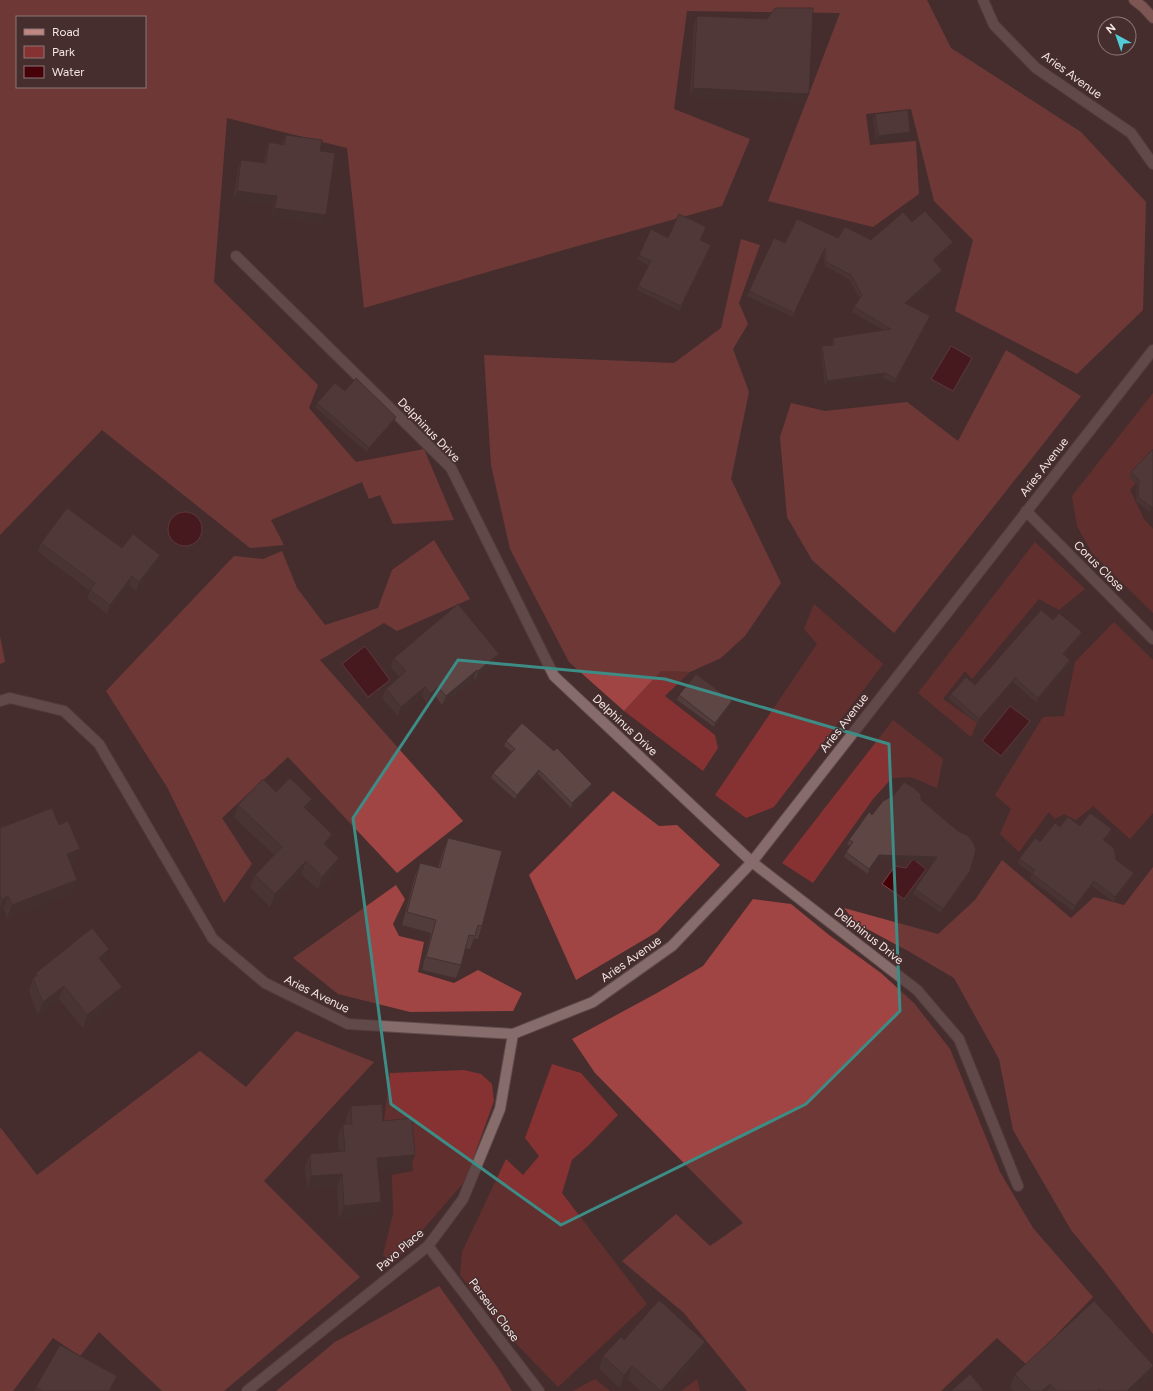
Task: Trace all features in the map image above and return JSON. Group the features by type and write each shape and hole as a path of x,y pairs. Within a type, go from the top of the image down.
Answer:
{"main road":[{"path":"1134,0 1144,6 1153,18"}],"street":[{"name":"Aries Avenue","path":"983,0 994,25 1036,68 1131,133 1153,164"},
{"name":"Delphinus Drive","path":"236,256 451,468 554,676 752,862 917,990 959,1039 1018,1186"},
{"name":"Aries Avenue","path":"0,701 10,698 64,711 100,744 213,939 265,983 348,1024 513,1034 593,1002 672,946 752,862 1153,350"},
{"name":"Corus Close","path":"1026,511 1153,639"},
{"name":"Pavo Place","path":"247,1391 428,1246 463,1199 500,1109 513,1034"},
{"name":"Perseus Close","path":"428,1246 539,1391"}],"highlighted area":[{"path":"458,660 665,679 889,744 900,1011 806,1104 561,1225 391,1104 353,818"}],"green space":[{"path":"1153,393 1153,460 1130,490 1144,519 1153,529 1153,613 1092,553 1077,526 1072,496"},
{"path":"1035,542 1085,589 1059,610 1039,599 972,679 965,671 943,699 977,723 971,737 918,693"},
{"path":"814,604 883,664 774,807 746,818 715,795 817,644 804,629"},
{"path":"1114,622 1153,660 1153,813 1130,839 1093,806 1076,820 1064,814 1055,819 1049,812 1019,852 1000,834 1011,809 995,795 1043,717 1064,716 1075,662"},
{"path":"661,671 690,672 665,696 715,735 718,748 703,771 624,711"},
{"path":"893,720 943,759 937,788 911,777 892,778 873,799 813,883 782,863"},
{"path":"552,1064 581,1073 618,1115 572,1160 562,1193 647,1304 558,1387 506,1333 460,1275 462,1252 506,1159 523,1175 539,1156 525,1138"},
{"path":"464,1070 481,1074 492,1084 494,1101 465,1181 393,1264 383,1255 393,1214 392,1175 413,1171 409,1126 383,1128 390,1073"},
{"path":"595,1379 610,1391 573,1391"},
{"path":"697,1379 700,1391 681,1391"}],"shaded area":[{"path":"0,0 927,0 951,48 1081,132 1146,202 1143,310 1077,374 955,311 973,240 934,201 911,109 866,114 870,145 916,141 919,194 873,227 768,201 840,13 687,11 674,109 750,139 722,206 364,308 347,148 227,118 214,282 318,385 309,408 356,462 424,449 454,520 393,524 380,495 369,499 362,482 271,520 284,545 250,548 102,430 0,535"},
{"path":"741,239 760,245 739,303 748,324 733,349 749,392 731,479 781,583 745,636 721,658 690,672 661,671 624,711 569,662 510,549 491,465 484,355 674,363 721,328"},
{"path":"1006,350 1081,396 894,633 812,560 787,517 780,437 791,403 825,411 907,402 958,441"},
{"path":"434,540 470,599 397,631 384,623 320,660 463,821 397,873 288,757 222,818 252,864 224,903 167,787 106,691 234,556 263,559 282,551 297,588 325,625 378,608 392,570"},
{"path":"0,636 5,662 0,664"},
{"path":"613,791 659,826 677,825 720,865 657,932 576,980 529,875"},
{"path":"1002,860 1071,918 1094,897 1124,905 1153,867 1153,1334 1071,1230 1013,1130 999,1059 954,978 856,923 844,908 938,934 975,900"},
{"path":"396,885 405,899 393,924 399,936 424,942 418,972 454,983 478,970 522,993 513,1011 410,1012 338,994 293,958"},
{"path":"753,899 791,904 829,935 881,973 914,1003 950,1049 1000,1172 1033,1228 1093,1297 1027,1365 997,1338 941,1391 747,1391 684,1313 622,1261 676,1214 710,1246 743,1223 595,1073 572,1039 703,966"},
{"path":"296,1031 374,1062 264,1181 360,1277 224,1391 162,1391 99,1332 80,1356 53,1338 13,1391 0,1391 0,1127 37,1175 200,1051 246,1087"},
{"path":"439,1286 498,1368 512,1391 276,1391 335,1342"}],"water":[{"path":"951,346 972,358 953,391 931,379"},
{"path":"188,512 195,514 200,519 202,529 200,539 195,544 182,546 175,544 170,539 168,526 170,519 175,514"},
{"path":"365,646 390,680 368,697 342,664"},
{"path":"1010,706 1030,721 1001,756 982,741"},
{"path":"913,859 926,869 904,899 882,884 895,866 906,868"}],"building":[{"path":"775,8 813,8 809,94 693,88 697,16 767,19"},
{"path":"908,110 910,132 878,136 875,114"},
{"path":"286,135 322,140 320,151 335,153 326,215 275,208 277,196 237,191 241,160 266,163 269,142 284,145"},
{"path":"925,211 953,242 933,260 942,270 905,303 930,316 896,379 885,373 827,381 822,346 834,345 833,338 891,329 854,307 862,295 851,275 826,262 825,248 794,313 749,291 774,238 785,243 797,219 838,238 845,227 871,240 903,212 912,222"},
{"path":"679,214 706,227 700,240 711,245 681,306 638,286 651,261 639,255 651,229 668,238"},
{"path":"356,378 396,417 369,448 317,403 335,383 345,391"},
{"path":"1153,449 1153,507 1151,507 1138,497 1139,480 1131,472"},
{"path":"67,508 122,548 133,534 160,555 139,582 132,576 110,605 90,590 95,583 41,543"},
{"path":"458,604 499,654 446,696 438,687 430,694 425,687 401,707 386,689 406,671 394,658"},
{"path":"1041,610 1053,620 1059,613 1082,632 1063,654 1070,660 1038,698 1015,678 979,719 951,694 966,677 975,685"},
{"path":"696,674 732,701 715,723 679,695"},
{"path":"522,723 554,751 557,748 592,784 572,803 539,770 517,795 493,773 515,749 506,741"},
{"path":"290,778 312,799 304,807 332,834 324,844 339,858 322,877 306,861 275,894 255,875 282,847 238,805 263,779 276,792"},
{"path":"904,782 914,788 921,795 921,800 959,832 967,835 973,842 976,849 970,871 943,909 915,889 937,857 879,855 869,869 846,852 853,842 849,840 869,812 872,815 883,801 894,795"},
{"path":"52,808 59,825 68,821 80,849 67,854 77,880 12,905 8,896 2,900 0,894 0,828"},
{"path":"1090,813 1112,829 1103,840 1114,848 1116,860 1134,873 1115,897 1094,881 1075,906 1032,874 1035,870 1019,859 1035,838 1040,842 1055,823 1060,827 1068,817 1080,826"},
{"path":"448,838 502,851 482,926 478,925 475,936 469,935 461,965 426,957 436,920 407,912 420,863 440,868"},
{"path":"92,928 109,949 99,958 122,987 87,1015 64,986 43,1002 33,978 38,975 36,973"},
{"path":"382,1104 383,1121 412,1118 415,1155 377,1158 381,1202 344,1206 342,1174 311,1176 310,1154 345,1151 343,1124 352,1124 351,1106"},
{"path":"659,1300 705,1342 661,1391 632,1366 624,1375 603,1356 621,1337 624,1340"},
{"path":"1094,1301 1153,1366 1127,1391 1101,1391 1099,1389 1098,1391 1057,1391 1050,1384 1042,1391 1031,1391 1015,1374"},
{"path":"60,1345 117,1376 109,1391 43,1391 36,1387"},
{"path":"970,1374 984,1391 951,1391"}]}
